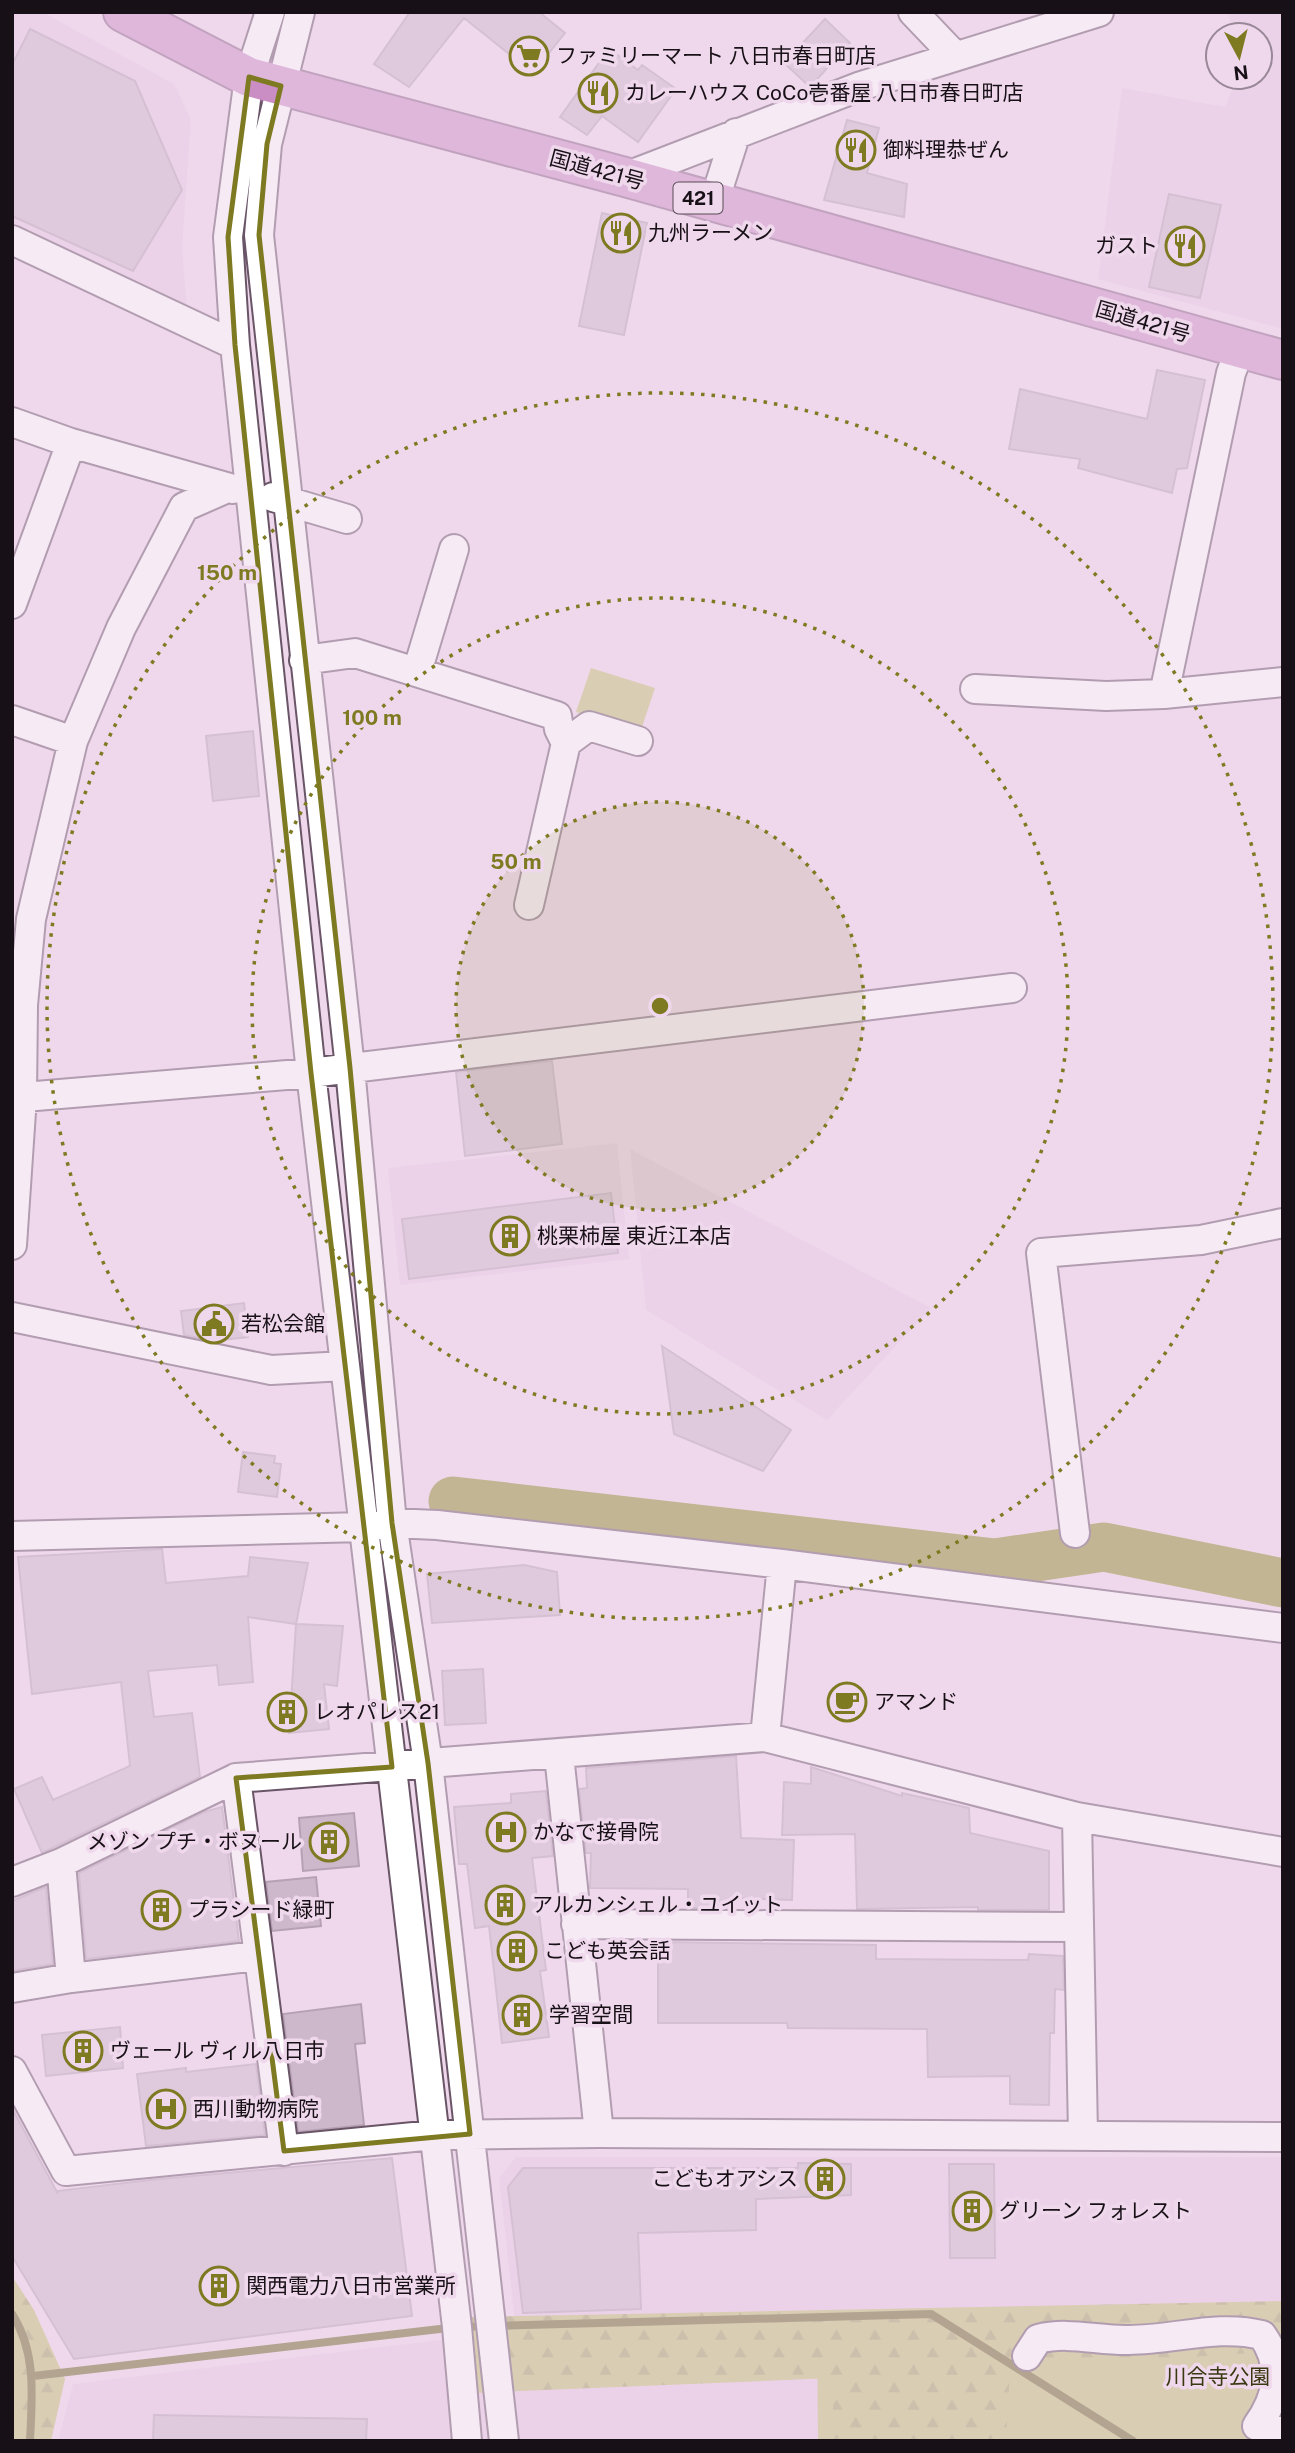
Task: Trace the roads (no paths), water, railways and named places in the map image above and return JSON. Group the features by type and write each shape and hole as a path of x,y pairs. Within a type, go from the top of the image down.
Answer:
{"highway":[{"name":"国道421号","path":"122,12 265,82 625,177 1283,360"}],"street":[{"path":"271,12 265,82 267,144 259,235 350,1069 392,1523 428,1763 504,2441"},
{"path":"300,12 265,82 228,237 234,345 237,489 311,1073 457,2326 467,2441"},
{"path":"913,12 954,55"},
{"path":"625,177 736,133 954,55 1099,12"},
{"path":"714,202 736,133"},
{"path":"12,240 234,345"},
{"path":"1164,694 1231,373 1240,349"},
{"path":"12,422 71,443 347,519"},
{"path":"12,604 71,443"},
{"path":"12,1245 17,1098 32,919 73,741 121,628 184,507 237,489"},
{"path":"416,672 454,548"},
{"path":"304,660 355,653 557,716 565,743 529,905"},
{"path":"975,689 1106,696 1164,694 1283,682"},
{"path":"12,720 73,741"},
{"path":"565,743 589,726 638,741"},
{"path":"17,1098 350,1069 1012,988"},
{"path":"1074,1533 1041,1253 1201,1240 1283,1223"},
{"path":"12,1317 271,1370 345,1366"},
{"path":"12,1536 363,1527 392,1523 437,1525 782,1564 1283,1628"},
{"path":"765,1737 782,1564"},
{"path":"12,1882 61,1863 236,1778 765,1737 1077,1817 1283,1852"},
{"path":"559,1755 599,2133"},
{"path":"236,1778 284,2151"},
{"path":"1077,1817 1083,2135"},
{"path":"61,1863 71,1978"},
{"path":"576,1924 1077,1927"},
{"path":"12,1988 71,1978 257,1956"},
{"path":"12,2071 66,2171 434,2135 599,2133 1283,2137"},
{"path":"1032,2347 1051,2335 1128,2341 1239,2329 1262,2335 1278,2376 1261,2433"}],"waterway":[{"path":"453,1501 995,1563 1104,1547 1283,1583"},
{"path":"12,2314 26,2344 29,2360 32,2392 30,2441"},
{"path":"33,2376 457,2327 931,2314 1133,2441"}],"place":[{"name":"ファミリーマート 八日市春日町店","path":"529,56"},
{"name":"カレーハウス CoCo壱番屋 八日市春日町店","path":"598,93"},
{"name":"御料理恭ぜん","path":"856,150"},
{"name":"九州ラーメン","path":"621,233"},
{"name":"ガスト","path":"1185,246"},
{"name":"桃栗柿屋 東近江本店","path":"510,1236"},
{"name":"若松会館","path":"214,1324"},
{"name":"アマンド","path":"847,1702"},
{"name":"レオパレス21","path":"287,1712"},
{"name":"かなで接骨院","path":"506,1832"},
{"name":"メゾン プチ・ボヌール","path":"329,1842"},
{"name":"アルカンシェル・ユイット","path":"505,1905"},
{"name":"プラシード緑町","path":"161,1910"},
{"name":"こども英会話","path":"517,1951"},
{"name":"学習空間","path":"522,2015"},
{"name":"ヴェール ヴィル八日市","path":"83,2051"},
{"name":"西川動物病院","path":"166,2109"},
{"name":"こどもオアシス","path":"825,2179"},
{"name":"グリーン フォレスト","path":"972,2211"},
{"name":"関西電力八日市営業所","path":"219,2286"}],"park label":[{"name":"川合寺公園","path":"1218,2377"}]}
